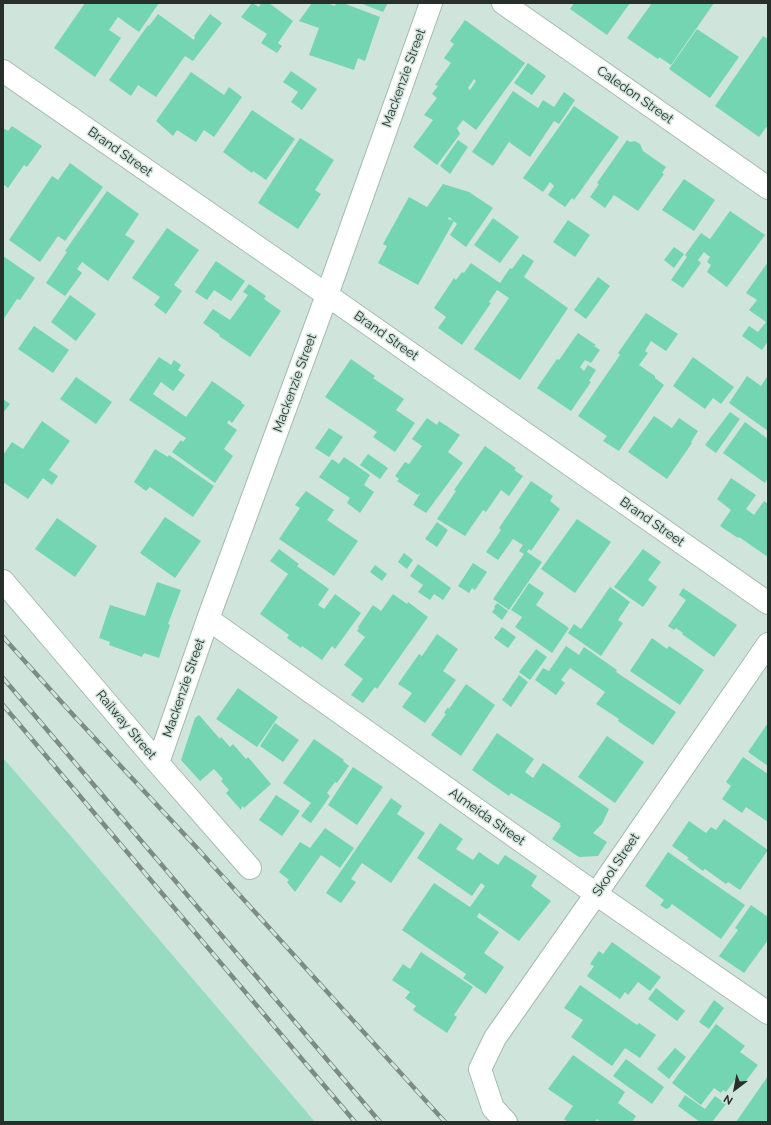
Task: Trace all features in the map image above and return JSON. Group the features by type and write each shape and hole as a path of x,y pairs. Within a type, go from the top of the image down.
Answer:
{"street":[{"name":"Mackenzie Street","path":"158,763 208,618 327,295 431,3"},
{"name":"Caledon Street","path":"503,3 768,188"},
{"name":"Brand Street","path":"3,71 768,603"},
{"name":"Railway Street","path":"3,581 158,763 250,868"},
{"name":"Almeida Street","path":"208,618 596,894 768,1013"},
{"name":"Skool Street","path":"506,1122 493,1108 480,1069 495,1038 768,644"}],"green space":[{"path":"3,758 63,827 315,1122 3,1122"}],"building":[{"path":"85,3 159,3 139,32 118,17 109,30 121,38 95,77 54,48"},
{"path":"252,3 259,7 261,3 269,3 293,21 278,43 282,46 277,53 261,43 267,34 241,17"},
{"path":"312,3 327,3 335,6 336,3 343,3 380,17 365,61 358,58 354,70 309,55 319,28 299,21"},
{"path":"360,3 388,3 383,12"},
{"path":"574,3 630,3 607,35 570,9"},
{"path":"652,3 714,3 671,65 659,57 658,59 627,38"},
{"path":"158,14 194,40 194,36 210,14 222,23 193,61 185,56 156,97 138,85 131,96 109,80 148,25 149,26"},
{"path":"465,20 525,63 476,130 463,120 457,128 460,134 437,165 413,147 433,120 424,115 437,98 432,94 438,86 435,85 451,63 444,58 454,44 450,41","holes":["474,79 476,81 470,90 468,88"]},
{"path":"697,29 739,57 710,98 669,69"},
{"path":"763,36 768,39 768,125 759,137 715,106"},
{"path":"528,63 546,76 532,95 514,83"},
{"path":"291,71 317,89 302,110 291,102 298,92 283,82"},
{"path":"191,72 224,95 229,87 242,97 214,137 204,130 196,142 177,130 173,136 156,121"},
{"path":"513,91 538,108 543,100 554,107 564,92 575,100 559,124 554,121 530,157 509,142 493,166 472,152"},
{"path":"574,106 619,137 574,200 572,198 565,207 548,195 554,186 550,182 543,192 523,178"},
{"path":"252,110 295,139 266,180 253,171 252,173 223,152"},
{"path":"12,126 42,146 27,167 24,165 8,188 3,184 3,128 8,131"},
{"path":"300,138 334,160 315,190 321,194 298,229 258,203"},
{"path":"458,140 468,147 450,174 440,166"},
{"path":"627,140 630,142 635,141 640,144 643,151 666,167 662,173 664,174 638,211 614,195 605,208 590,197 599,184 597,183"},
{"path":"70,163 103,187 65,241 58,236 40,262 9,240 52,176 58,180"},
{"path":"684,179 715,200 694,231 662,210"},
{"path":"443,184 469,192 493,208 466,247 450,235 457,224 454,221 418,285 378,263 387,246 383,244 409,197 427,207"},
{"path":"107,191 139,214 125,235 135,241 108,281 82,262 77,269 82,273 65,296 46,283 67,252 65,251"},
{"path":"730,211 765,235 727,287 707,272 711,265 707,262 710,257 704,252 698,260 701,263 683,288 671,280 687,257 685,255 701,233 710,239"},
{"path":"493,218 519,237 500,263 474,245"},
{"path":"568,220 590,235 575,257 553,242"},
{"path":"167,228 199,250 174,285 182,291 166,314 154,305 160,297 132,278"},
{"path":"674,247 684,254 674,268 664,260"},
{"path":"523,254 534,261 524,277 568,308 520,380 474,349 509,298 497,290 489,302 491,303 462,345 438,328 446,317 434,308 454,278 456,280 462,272 464,273 471,263 500,283 510,268 512,269"},
{"path":"3,256 35,278 20,300 17,299 3,320"},
{"path":"216,261 245,281 231,301 214,290 207,300 195,292"},
{"path":"768,262 768,341 762,350 742,336 749,326 758,332 766,322 749,310 757,300 746,293"},
{"path":"598,277 610,286 586,319 574,310"},
{"path":"249,284 266,296 264,299 281,311 250,357 203,323 213,309 230,320 248,295 243,292"},
{"path":"70,295 96,314 76,341 51,322"},
{"path":"646,313 678,334 666,351 651,341 645,351 648,353 639,365 655,376 655,378 664,385 619,451 603,441 607,436 578,416 620,355 618,353"},
{"path":"34,326 69,350 53,373 18,349"},
{"path":"578,333 596,345 594,346 600,350 591,363 585,360 580,367 584,371 588,365 596,370 589,381 591,382 571,411 537,388 557,359 559,360"},
{"path":"159,357 171,365 174,360 181,365 178,370 185,375 173,391 161,382 153,394 186,417 212,381 245,405 232,423 229,420 227,423 237,430 224,449 233,456 215,483 172,452 181,440 183,442 186,438 129,400"},
{"path":"693,357 734,387 721,404 713,398 705,409 673,386"},
{"path":"351,359 375,376 373,378 404,399 396,410 415,423 395,452 373,437 377,432 325,397"},
{"path":"768,375 768,431 729,403 747,376 761,386"},
{"path":"76,377 112,402 96,424 60,399"},
{"path":"3,399 10,404 3,413"},
{"path":"730,412 740,419 716,453 705,445"},
{"path":"654,416 672,428 679,418 698,431 691,442 692,443 667,479 628,452"},
{"path":"427,418 437,425 439,421 460,435 448,452 463,463 426,513 413,505 420,493 418,495 397,481 399,479 395,476 405,462 409,464 422,446 412,439"},
{"path":"42,421 70,441 49,470 58,476 52,485 43,478 28,499 3,482 3,455 12,442 23,449"},
{"path":"745,422 768,439 768,478 765,483 723,453"},
{"path":"329,428 343,437 329,457 315,448"},
{"path":"485,446 516,468 514,470 523,476 509,496 501,490 486,512 483,510 465,536 437,519 456,491 454,490"},
{"path":"155,449 168,457 169,455 214,486 193,517 150,487 146,491 134,482"},
{"path":"368,454 388,468 380,479 360,465"},
{"path":"344,457 370,475 364,485 374,492 360,513 347,503 350,498 319,477 332,459 339,464"},
{"path":"731,478 756,495 746,509 754,515 764,501 768,504 768,557 720,526 731,510 717,499"},
{"path":"531,481 553,496 550,501 560,509 531,551 529,549 527,552 542,562 509,610 493,599 524,554 519,551 523,545 513,539 498,560 486,552 501,530 499,528"},
{"path":"306,491 334,510 327,520 358,541 334,576 279,539 300,508 295,505"},
{"path":"165,517 201,541 175,578 140,553"},
{"path":"57,518 97,546 75,577 35,549"},
{"path":"577,519 611,542 575,593 541,569"},
{"path":"437,522 448,530 437,547 425,539"},
{"path":"279,549 299,564 297,566 329,589 318,605 324,609 335,594 361,613 335,649 332,646 322,660 302,646 301,648 287,638 289,635 260,614 288,574 270,561"},
{"path":"643,549 661,562 648,580 657,587 643,607 614,587"},
{"path":"404,553 413,560 407,569 398,562"},
{"path":"473,563 487,572 475,590 472,588 469,593 458,586"},
{"path":"418,564 451,588 443,600 434,594 430,600 418,592 423,585 410,576"},
{"path":"375,565 387,574 382,581 370,572"},
{"path":"157,582 181,590 168,624 170,625 159,658 144,653 142,657 109,645 110,642 99,638 110,605 145,616"},
{"path":"529,583 544,593 536,605 569,628 552,653 515,627 522,617 511,610"},
{"path":"610,587 630,602 618,620 623,623 601,656 568,633 574,624 581,629"},
{"path":"683,588 737,625 714,657 676,628 674,630 668,626 686,600 679,595"},
{"path":"393,594 407,604 408,602 428,617 377,689 375,687 363,703 351,695 363,679 344,665 365,637 357,631 359,628 358,627 373,605 381,611"},
{"path":"497,603 508,611 502,620 492,612"},
{"path":"502,627 516,637 508,648 494,638"},
{"path":"437,634 458,649 443,671 456,680 425,723 402,707 412,693 398,684 419,654 422,656"},
{"path":"652,638 667,649 669,646 704,670 680,705 630,671"},
{"path":"566,646 579,655 584,647 617,670 616,672 676,712 653,745 618,721 619,719 596,704 605,692 570,668 561,680 565,683 556,695 535,680 543,668 549,671"},
{"path":"536,649 547,657 530,680 519,672"},
{"path":"519,675 528,682 511,707 502,700"},
{"path":"466,684 495,705 461,756 431,735 446,714 444,713 448,707 449,709"},
{"path":"238,688 278,717 257,747 216,719"},
{"path":"199,715 220,739 221,737 230,747 233,744 246,759 248,757 271,784 244,808 242,806 241,810 226,793 229,790 221,781 223,779 214,769 200,781 181,760 195,718"},
{"path":"275,723 299,740 283,762 260,746"},
{"path":"768,723 768,766 748,752"},
{"path":"497,733 534,759 525,772 533,778 543,763 609,809 602,824 593,833 607,842 598,856 579,857 552,839 561,826 559,825 561,824 511,793 509,796 472,770"},
{"path":"607,736 644,762 615,803 578,777"},
{"path":"314,739 344,760 343,761 349,766 337,783 335,782 327,793 330,796 311,823 301,816 311,803 283,783"},
{"path":"743,757 768,774 768,822 746,807 742,813 722,799 731,786 726,782"},
{"path":"353,767 383,787 357,825 328,805"},
{"path":"276,795 300,811 282,836 259,820"},
{"path":"391,798 402,806 397,814 425,833 391,883 362,863 351,879 356,882 341,903 326,893"},
{"path":"724,819 768,850 740,890 728,882 726,884 705,869 703,871 687,859 689,858 672,846 689,821 706,833 711,827 716,830"},
{"path":"440,823 463,839 456,849 473,860 479,852 498,865 505,855 537,876 531,886 551,901 519,941 479,913 477,917 499,932 484,953 504,967 486,994 463,978 466,974 402,930 434,883 470,907 485,886 481,883 472,896 417,858"},
{"path":"325,828 354,848 340,868 321,855 295,892 287,882 289,880 279,872 300,842 310,848"},
{"path":"668,852 745,905 721,939 672,904 666,909 660,905 664,900 645,886"},
{"path":"751,905 768,917 768,940 744,973 719,956 738,930 735,928"},
{"path":"612,942 661,977 650,991 638,982 628,995 625,992 620,999 587,976 594,966 590,964 599,951 603,954"},
{"path":"421,952 473,987 454,1015 457,1017 447,1033 413,1010 416,1006 405,998 410,992 392,980 403,964 410,969"},
{"path":"580,985 637,1025 639,1023 656,1035 640,1058 625,1048 612,1066 571,1037 583,1020 564,1008"},
{"path":"656,988 685,1011 677,1021 648,999"},
{"path":"714,1000 724,1008 709,1029 699,1022"},
{"path":"716,1024 745,1046 740,1052 758,1065 738,1089 734,1085 736,1082 735,1080 726,1092 723,1090 721,1093 714,1088 701,1105 672,1083"},
{"path":"675,1048 686,1057 669,1079 657,1069"},
{"path":"573,1055 625,1092 618,1103 636,1116 632,1122 601,1122 597,1119 595,1122 568,1122 564,1119 573,1106 548,1089"},
{"path":"626,1059 664,1087 652,1104 613,1076"},
{"path":"768,1076 768,1122 736,1122"},
{"path":"685,1095 705,1109 715,1096 726,1104 712,1122 700,1122 678,1106"}],"railway":[{"path":"3,637 197,848 445,1122"},
{"path":"3,678 380,1122"},
{"path":"3,705 355,1122"}]}
